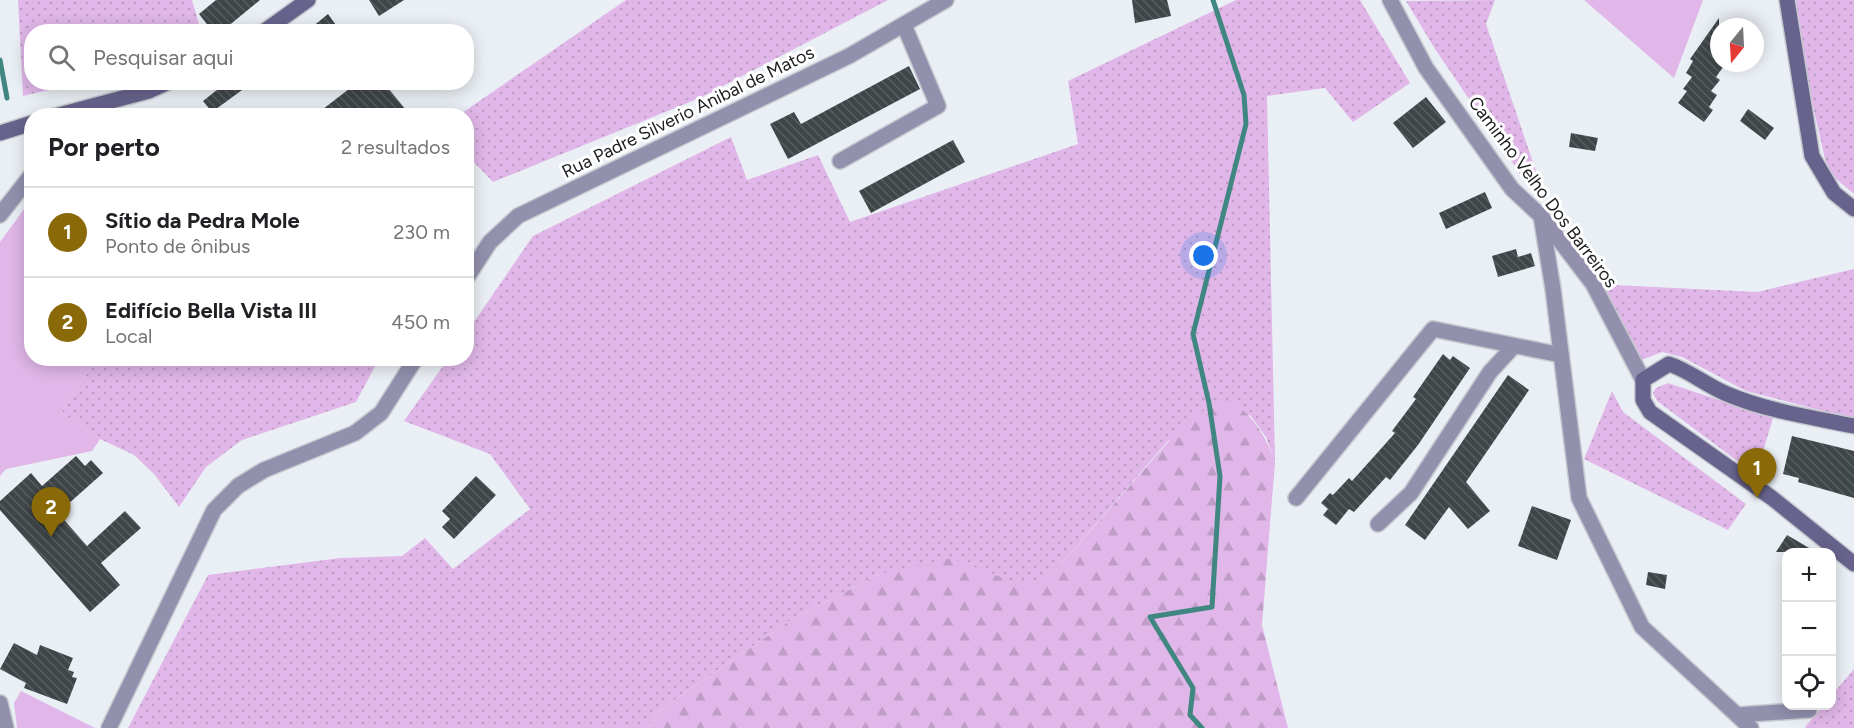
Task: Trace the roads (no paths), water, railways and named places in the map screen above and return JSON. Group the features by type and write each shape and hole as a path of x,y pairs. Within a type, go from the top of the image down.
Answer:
{"main road":[{"path":"274,24 308,0"},
{"path":"1787,0 1812,156 1834,193 1854,209"},
{"path":"93,108 151,90"},
{"path":"0,133 24,126"},
{"path":"1854,426 1760,406 1724,393 1684,369 1669,364 1643,380 1643,400 1650,412 1772,498 1854,564"}],"street":[{"name":"Rua Padre Silverio Anibal de Matos","path":"474,267 490,242 518,216 849,56 946,0"},
{"name":"Caminho Velho Dos Barreiros","path":"1390,0 1426,68 1512,189 1541,216 1593,284 1643,380"},
{"path":"840,161 938,106 904,25"},
{"path":"0,215 24,184"},
{"path":"1541,216 1579,498 1642,627 1751,728"},
{"path":"1296,498 1433,329 1561,355"},
{"path":"1378,524 1411,493 1490,372 1514,346"},
{"path":"109,728 214,510 238,486 264,470 355,433 381,413 411,366"},
{"path":"0,702 6,728"},
{"path":"1737,715 1809,710"}],"waterway":[{"path":"1202,728 1190,715 1193,688 1150,617 1212,607 1220,476 1209,403 1193,334 1246,124 1244,95 1213,0"},
{"path":"0,60 7,98"}],"place":[{"name":"Sítio da Pedra Mole","path":"1757,498"},
{"name":"Edifício Bella Vista III","path":"51,537"}]}
